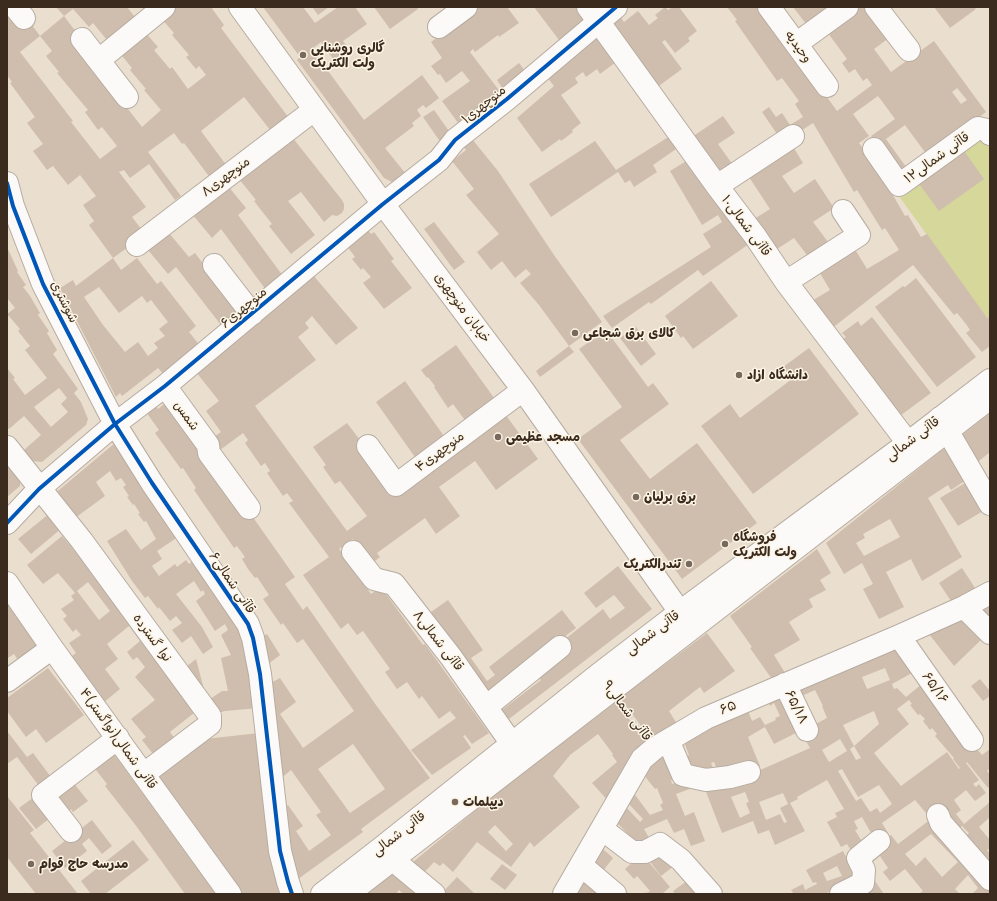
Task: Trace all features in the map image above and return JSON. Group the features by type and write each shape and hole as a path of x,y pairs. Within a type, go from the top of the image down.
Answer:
{"street":[{"path":"99,60 164,7"},
{"name":"خیابان منوچهری","path":"240,7 383,204 523,390 680,612"},
{"path":"439,27 466,7"},
{"name":"منوچهری۱","path":"383,204 439,160 455,140 507,99 593,14 616,7"},
{"name":"وحیدیه","path":"769,7 827,86"},
{"path":"796,44 847,7"},
{"path":"876,7 909,50"},
{"name":"قاآنی شمالی۱۰","path":"593,14 717,186 755,236 786,282 908,443"},
{"path":"82,39 127,97"},
{"name":"منوچهری۸","path":"137,245 314,110"},
{"name":"قاآنی شمالی۱۲","path":"874,150 899,185 978,128 987,130 990,134"},
{"path":"717,186 793,136"},
{"name":"شوشتری","path":"7,183 10,209 43,284 115,424"},
{"name":"منوچهری۶","path":"7,523 39,488 115,424 165,386 383,204"},
{"path":"786,282 859,235 843,211"},
{"path":"214,265 252,314"},
{"name":"قاآنی شمالی","path":"322,894 386,854 512,744 599,674 908,443 944,424 990,380"},
{"name":"شمس","path":"165,386 208,445 209,453 249,508"},
{"name":"منوچهری۴","path":"368,446 396,485 523,390"},
{"path":"348,894 386,854 611,690 944,424 990,398"},
{"name":"قاآنی شمالی۶","path":"115,424 152,483 248,624 253,638 260,674 280,851 292,894"},
{"path":"944,424 990,504"},
{"path":"7,447 39,488"},
{"name":"نوا گسترده","path":"39,488 82,541 210,716 210,724 144,774"},
{"name":"قاآنی شمالی۸","path":"353,552 374,579 394,584 451,657 512,744"},
{"name":"۴قاآنی شمالی(نواگستر)","path":"7,583 52,648 230,894"},
{"name":"۶۵","path":"564,894 582,866 642,759 662,744 706,718 899,636 990,594"},
{"path":"964,607 990,633"},
{"name":"۶۵/۱۶","path":"899,636 972,740"},
{"path":"7,681 52,648"},
{"path":"486,707 560,648"},
{"name":"۶۵/۱۸","path":"785,684 807,730"},
{"path":"71,831 43,795 118,738"},
{"path":"662,744 683,775 706,780 730,777 748,772"},
{"path":"938,815 941,822 990,879"},
{"path":"602,829 632,852 645,852 660,844 681,860 711,894"},
{"path":"844,894 863,883 864,870 858,858 879,841"},
{"path":"386,854 434,894"},
{"path":"582,866 615,894"}],"green space":[{"path":"983,137 990,147 990,316 987,318 896,192"}],"building":[{"path":"56,7 127,7 135,17 107,40 93,23 89,27 73,9 64,16"},
{"path":"172,7 211,7 224,25 221,28 289,118 271,131 244,97 201,131 227,166 211,179 184,143 182,144 174,133 148,152 181,196 175,200 149,164 130,178 124,170 119,172 146,207 132,217 142,230 131,245 113,258 89,225 94,221 83,205 96,196 80,175 68,185 53,166 47,170 33,151 43,144 27,123 35,117 10,83 12,82 7,75 7,12 29,21 40,36 64,16 76,32 71,36 142,127 161,110 144,90 146,89 130,70 132,68 118,51 143,30 158,47 154,50 170,69 172,67 188,89 206,75 199,66 196,69 186,57 189,55 172,35 174,33 160,17","holes":["40,36 52,51 46,56 59,72 57,73 88,110 85,112 98,130 102,127 117,146 100,159 20,52"]},
{"path":"263,7 303,7 315,23 338,7 355,7 367,24 343,41 349,49 334,60 321,42 312,49 364,120 422,75 439,98 426,108 423,105 417,110 421,116 412,123 414,126 385,148 406,174 394,183 384,178 297,60 300,57"},
{"path":"312,7 329,7 318,15"},
{"path":"374,7 417,7 418,9 390,29"},
{"path":"479,7 507,7 519,23 499,37 498,35 475,52 473,49 470,52 501,93 461,127 442,101 470,81 462,71 446,83 440,74 438,75 431,66 442,58 431,42"},
{"path":"534,7 577,7 584,16 581,29 562,44"},
{"path":"665,7 668,10 673,7 679,7 697,31 688,38 690,41 675,53 665,40 662,42 682,69 656,88 608,23 619,15 624,22 638,11 649,25 658,18 655,15"},
{"path":"727,7 762,7 837,111 872,85 867,78 863,81 855,69 849,73 842,63 847,59 825,29 856,7 873,7 893,35 874,49 891,72 934,41 986,112 927,155 905,125 886,139 909,171 901,177 871,136 895,119 878,96 853,114 869,136 859,143 882,176 905,216 908,215 921,237 927,234 987,318 990,316 990,346 982,352 966,333 970,330 966,324 957,313 954,315 913,265 831,329 810,302 830,290 817,268 853,246 867,269 899,250 885,228 882,230 857,190 854,192 813,123 796,134 790,125 803,117 795,104 799,101 782,78 777,81 735,21 737,20","holes":["957,88 967,100 961,104 952,92"]},
{"path":"793,7 824,7 829,15 810,29"},
{"path":"934,7 974,7 976,9 950,28"},
{"path":"598,37 616,62 600,74 597,69 586,77 583,72 575,78 578,83 561,95 581,123 572,130 573,132 561,141 560,139 542,152 517,118 554,86 547,77"},
{"path":"519,63 526,72 504,91 497,80"},
{"path":"769,107 776,117 782,113 790,125 777,134 762,112"},
{"path":"434,110 451,134 441,143 423,117"},
{"path":"723,116 735,133 718,144 733,165 718,176 692,137"},
{"path":"670,136 679,147 653,165 657,172 634,187 630,180 625,183 618,172 551,217 529,184 595,141 616,170"},
{"path":"292,137 342,200 344,209 342,213 337,216 332,215 324,222 301,192 288,201 315,235 291,254 269,226 272,224 254,201 256,200 239,179"},
{"path":"472,139 498,171 554,255 602,322 569,346 539,305 520,283 531,274 526,269 515,278 502,261 491,270 477,252 499,234 466,195 474,189 452,161 466,150 463,146"},
{"path":"792,145 803,163 782,176 794,193 815,179 834,208 813,222 831,246 810,259 794,238 774,251 751,221 770,209 747,174"},
{"path":"962,148 984,179 939,211 917,181"},
{"path":"688,160 749,244 703,276 698,270 651,304 649,302 612,328 603,316 711,247 703,234 722,222 718,215 702,225 670,171"},
{"path":"228,186 246,208 238,215 283,276 266,290 221,229 212,238 192,214"},
{"path":"434,222 465,262 454,270 424,229"},
{"path":"368,230 371,234 374,232 394,259 391,261 412,288 384,309 363,283 371,277 363,268 361,270 352,259 355,257 347,246"},
{"path":"169,233 189,257 195,253 241,314 224,329 176,267 168,274 148,250"},
{"path":"7,247 18,271 17,272 26,285 23,287 30,296 40,313 38,315 49,331 47,333 57,350 53,354 78,389 74,393 81,402 88,419 86,425 42,462 33,461 24,450 41,435 24,416 9,429 7,427 7,368 25,395 47,378 25,350 30,346 18,331 20,329 7,314 15,308 7,298","holes":["59,388 67,398 61,404 68,412 51,427 34,407"]},
{"path":"113,258 121,270 137,258 157,284 161,281 196,326 189,332 201,347 165,376 158,368 122,396 120,393 116,397 60,288 73,280 76,286","holes":["99,287 119,313 142,296 147,303 151,300 168,322 159,329 165,336 154,343 158,348 148,356 138,342 125,352 103,325 84,297"]},
{"path":"313,275 358,328 336,345 312,316 305,323 309,328 298,337 316,360 255,406 347,531 367,516 340,481 335,484 323,467 326,465 313,447 347,423 360,440 356,443 394,495 505,414 538,459 496,490 475,461 439,487 460,516 436,534 425,518 377,553 380,557 371,564 353,539 339,549 371,594 381,587 423,645 425,644 489,733 472,744 465,735 463,736 471,748 432,775 411,750 456,718 450,711 439,719 422,696 419,699 407,682 397,689 385,672 390,669 363,631 357,635 348,623 341,629 303,575 329,557 289,503 293,501 287,493 283,496 267,473 270,471 265,463 261,466 245,443 248,440 243,433 220,450 211,439 221,432 206,411 219,401 196,372"},
{"path":"916,278 976,357 937,387 875,307"},
{"path":"711,281 738,316 693,349 683,336 681,338 665,316"},
{"path":"872,317 931,393 897,418 839,342 846,337 842,333 858,321 861,326"},
{"path":"636,327 656,354 641,366 620,338"},
{"path":"606,330 648,387 653,383 669,404 620,440 650,479 697,443 757,523 682,579 578,439 622,407 579,349"},
{"path":"456,345 497,402 467,423 453,404 448,408 434,387 435,386 421,370"},
{"path":"569,346 574,352 540,377 536,371"},
{"path":"809,348 859,414 753,494 701,426 730,404 740,418 792,379 783,367"},
{"path":"405,381 446,439 417,460 376,402"},
{"path":"168,401 295,577 285,584 303,610 307,606 376,705 430,778 361,829 363,832 294,882 283,809 288,805 303,826 296,831 309,851 331,835 316,815 321,812 291,770 279,780 269,684 280,678 296,702 280,714 303,748 354,711 303,639 297,643 283,623 281,625 263,599 269,595 257,577 255,578 248,569 242,559 245,557 237,546 234,548 194,490 196,488 183,468 181,469 155,433 159,430 146,412 155,405 158,409","holes":["353,744 385,789 350,813 318,769"]},
{"path":"990,413 990,452 974,465 958,438"},
{"path":"115,443 178,537 157,551 162,559 152,566 159,576 175,564 177,567 186,560 189,564 194,560 236,623 249,650 258,708 225,711 212,715 181,671 196,659 207,701 222,691 228,691 221,658 231,655 221,635 228,630 225,624 215,631 196,601 205,594 203,590 201,592 194,581 176,594 202,627 213,647 203,654 191,636 182,643 172,630 182,623 176,616 170,621 148,596 145,598 132,581 107,541 126,529 141,550 156,539 146,521 144,522 138,514 140,513 134,504 133,505 127,497 129,496 123,487 126,485 121,478 116,481 110,471 96,482 105,496 71,521 53,495"},
{"path":"947,446 969,478 951,490 948,485 928,498 962,557 922,581 911,559 886,572 904,607 879,619 863,589 873,584 862,563 844,574 826,543","holes":["890,519 900,537 864,556 856,543 865,538 863,534"]},
{"path":"7,461 20,479 20,486 7,497"},
{"path":"965,483 983,511 958,526 940,498"},
{"path":"50,513 62,528 31,554 18,539"},
{"path":"62,536 78,555 84,550 199,709 170,732 178,743 157,759 142,740 146,737 131,719 155,700 135,677 145,667 137,657 133,660 127,652 140,641 129,626 107,644 118,659 105,669 120,689 103,703 69,658 76,653 69,643 81,635 76,629 73,632 63,619 67,616 61,609 74,600 71,596 75,593 58,573 43,584 27,565","holes":["88,582 110,611 99,620 77,591"]},
{"path":"817,549 831,573 820,580 826,590 809,599 813,607 789,622 800,640 774,655 787,676 774,682 730,616"},
{"path":"618,566 652,609 505,722 498,713 541,680 538,677 572,651 564,640 603,609 610,619 625,608 614,595 596,608 584,593"},
{"path":"962,568 977,591 953,604 939,583"},
{"path":"448,600 483,650 471,658 487,681 495,675 489,667 562,610 576,628 486,696 431,612"},
{"path":"990,602 990,625 976,610"},
{"path":"7,603 42,651 22,666 14,654 8,658 7,656"},
{"path":"965,615 984,637 954,666 929,634"},
{"path":"707,633 735,671 704,693 700,687 669,711 679,727 654,743 620,698"},
{"path":"267,634 280,655 267,665 262,637"},
{"path":"896,645 912,673 892,684 894,689 897,688 906,697 922,684 982,755 990,749 990,768 987,771 990,775 990,785 988,788 967,762 966,763 979,780 973,784 976,787 979,784 986,793 975,801 966,790 954,800 961,810 956,814 964,824 990,802 990,817 979,827 990,840 990,848 987,850 990,854 990,873 961,840 969,833 962,826 955,832 931,819 915,800 882,823 888,833 854,855 847,844 841,847 827,822 837,817 835,813 844,809 827,780 797,797 798,799 790,803 805,831 775,845 769,830 758,834 753,821 722,833 703,784 676,794 685,816 694,812 705,841 691,846 684,829 674,833 667,819 644,829 652,843 643,849 616,822 621,818 617,814 624,805 640,822 643,819 627,802 633,792 650,815 663,810 660,805 663,803 657,788 655,789 643,774 667,750 679,776 671,780 672,784 688,779 758,771 810,748 803,736 810,727 827,718 823,706 815,690 795,699 789,687","holes":["885,668 890,680 867,689 862,677","909,700 912,704 910,705 918,715 920,714 925,719 923,721 930,730 932,728 937,734 935,736 954,758 953,759 960,768 959,769 947,752 901,786 874,753 909,724 897,709","874,711 879,724 854,746 843,725","840,739 847,751 829,762 822,750","854,746 861,758 856,760 850,749","842,769 858,797 879,785 892,804 880,813 877,808 870,812 861,798 856,801 838,771","745,792 749,802 746,803 750,813 740,818 731,797","783,793 788,804 780,808 787,822 784,823 780,814 766,820 759,802","862,817 871,833 861,840 855,830 858,829 854,821"]},
{"path":"48,668 84,715 46,743 36,729 26,737 7,711 7,698"},
{"path":"980,679 990,691 990,696 983,701 971,686"},
{"path":"785,688 804,729 774,744 765,727 748,737 760,766 749,771 719,775 714,762 711,763 716,775 692,768 687,756 689,755 684,742 746,706 752,721 760,717 765,725 776,720 775,718 780,716 774,703 770,706 766,696"},
{"path":"616,702 650,746 610,803 592,783 617,762 598,734 570,755 553,776 580,807 534,847 530,842 511,867 477,842 453,872 443,863 440,866 434,862 420,877 408,866 492,797","holes":["495,825 513,844 506,851 488,832"]},
{"path":"7,731 27,757 33,753 54,781 42,790 17,757 7,764"},
{"path":"259,733 282,891 278,894 240,894 150,773 205,739"},
{"path":"111,750 216,894 185,894 137,827 105,786 107,784 92,765"},
{"path":"72,781 88,801 73,812 71,809 63,816 50,798"},
{"path":"38,794 54,815 36,829 19,808"},
{"name":"مدرسه حاج قوام","path":"7,796 34,830 30,833 78,894 36,894 7,857"},
{"path":"931,819 990,883 990,894 972,894 978,888 968,875 955,889 960,894 919,894 923,891 905,869 890,881 883,872 888,868 880,856 869,865 864,855 891,835 898,844","holes":["931,834 958,862 942,877 925,857 916,866 905,854"]},
{"path":"92,820 112,846 102,854 89,838 82,844 87,851 65,868 52,851"},
{"path":"133,840 149,860 105,894 91,894 81,881"},
{"path":"597,844 613,858 599,876 585,864"},
{"path":"654,851 679,862 661,876 645,855"},
{"path":"843,851 859,881 824,894 794,894 791,890 803,884 805,890 817,884 816,882 813,883 806,870","holes":["837,866 842,876 827,881 823,873"]},
{"path":"642,854 670,887 662,894 644,894 650,891 637,876 634,879 625,869"},
{"path":"502,864 517,875 505,890 490,879"},
{"path":"397,869 426,894 403,894 399,890 396,894 367,894"},
{"path":"457,877 475,894 441,894"},
{"path":"587,877 608,894 575,894"},
{"path":"687,881 696,894 675,894 673,891"},
{"path":"875,881 884,894 857,894"}],"cycle path":[{"path":"7,523 39,489 115,424 165,386 383,204 439,160 455,140 507,99 616,7"},
{"path":"7,183 13,206 43,284 115,424 152,483 248,624 253,638 260,674 280,851 292,894"}],"place":[{"name":"گالری روشنایی ولت الکتریک","path":"303,55"},
{"name":"کالای برق شجاعی","path":"575,333"},
{"name":"دانشگاه ازاد","path":"739,375"},
{"name":"مسجد عظیمی","path":"498,437"},
{"name":"برق برلیان","path":"636,497"},
{"name":"فروشگاه ولت الکتریک","path":"725,544"},
{"name":"تندرالکتریک","path":"689,564"},
{"name":"دیپلمات","path":"455,802"},
{"name":"مدرسه حاج قوام","path":"31,864"}]}
